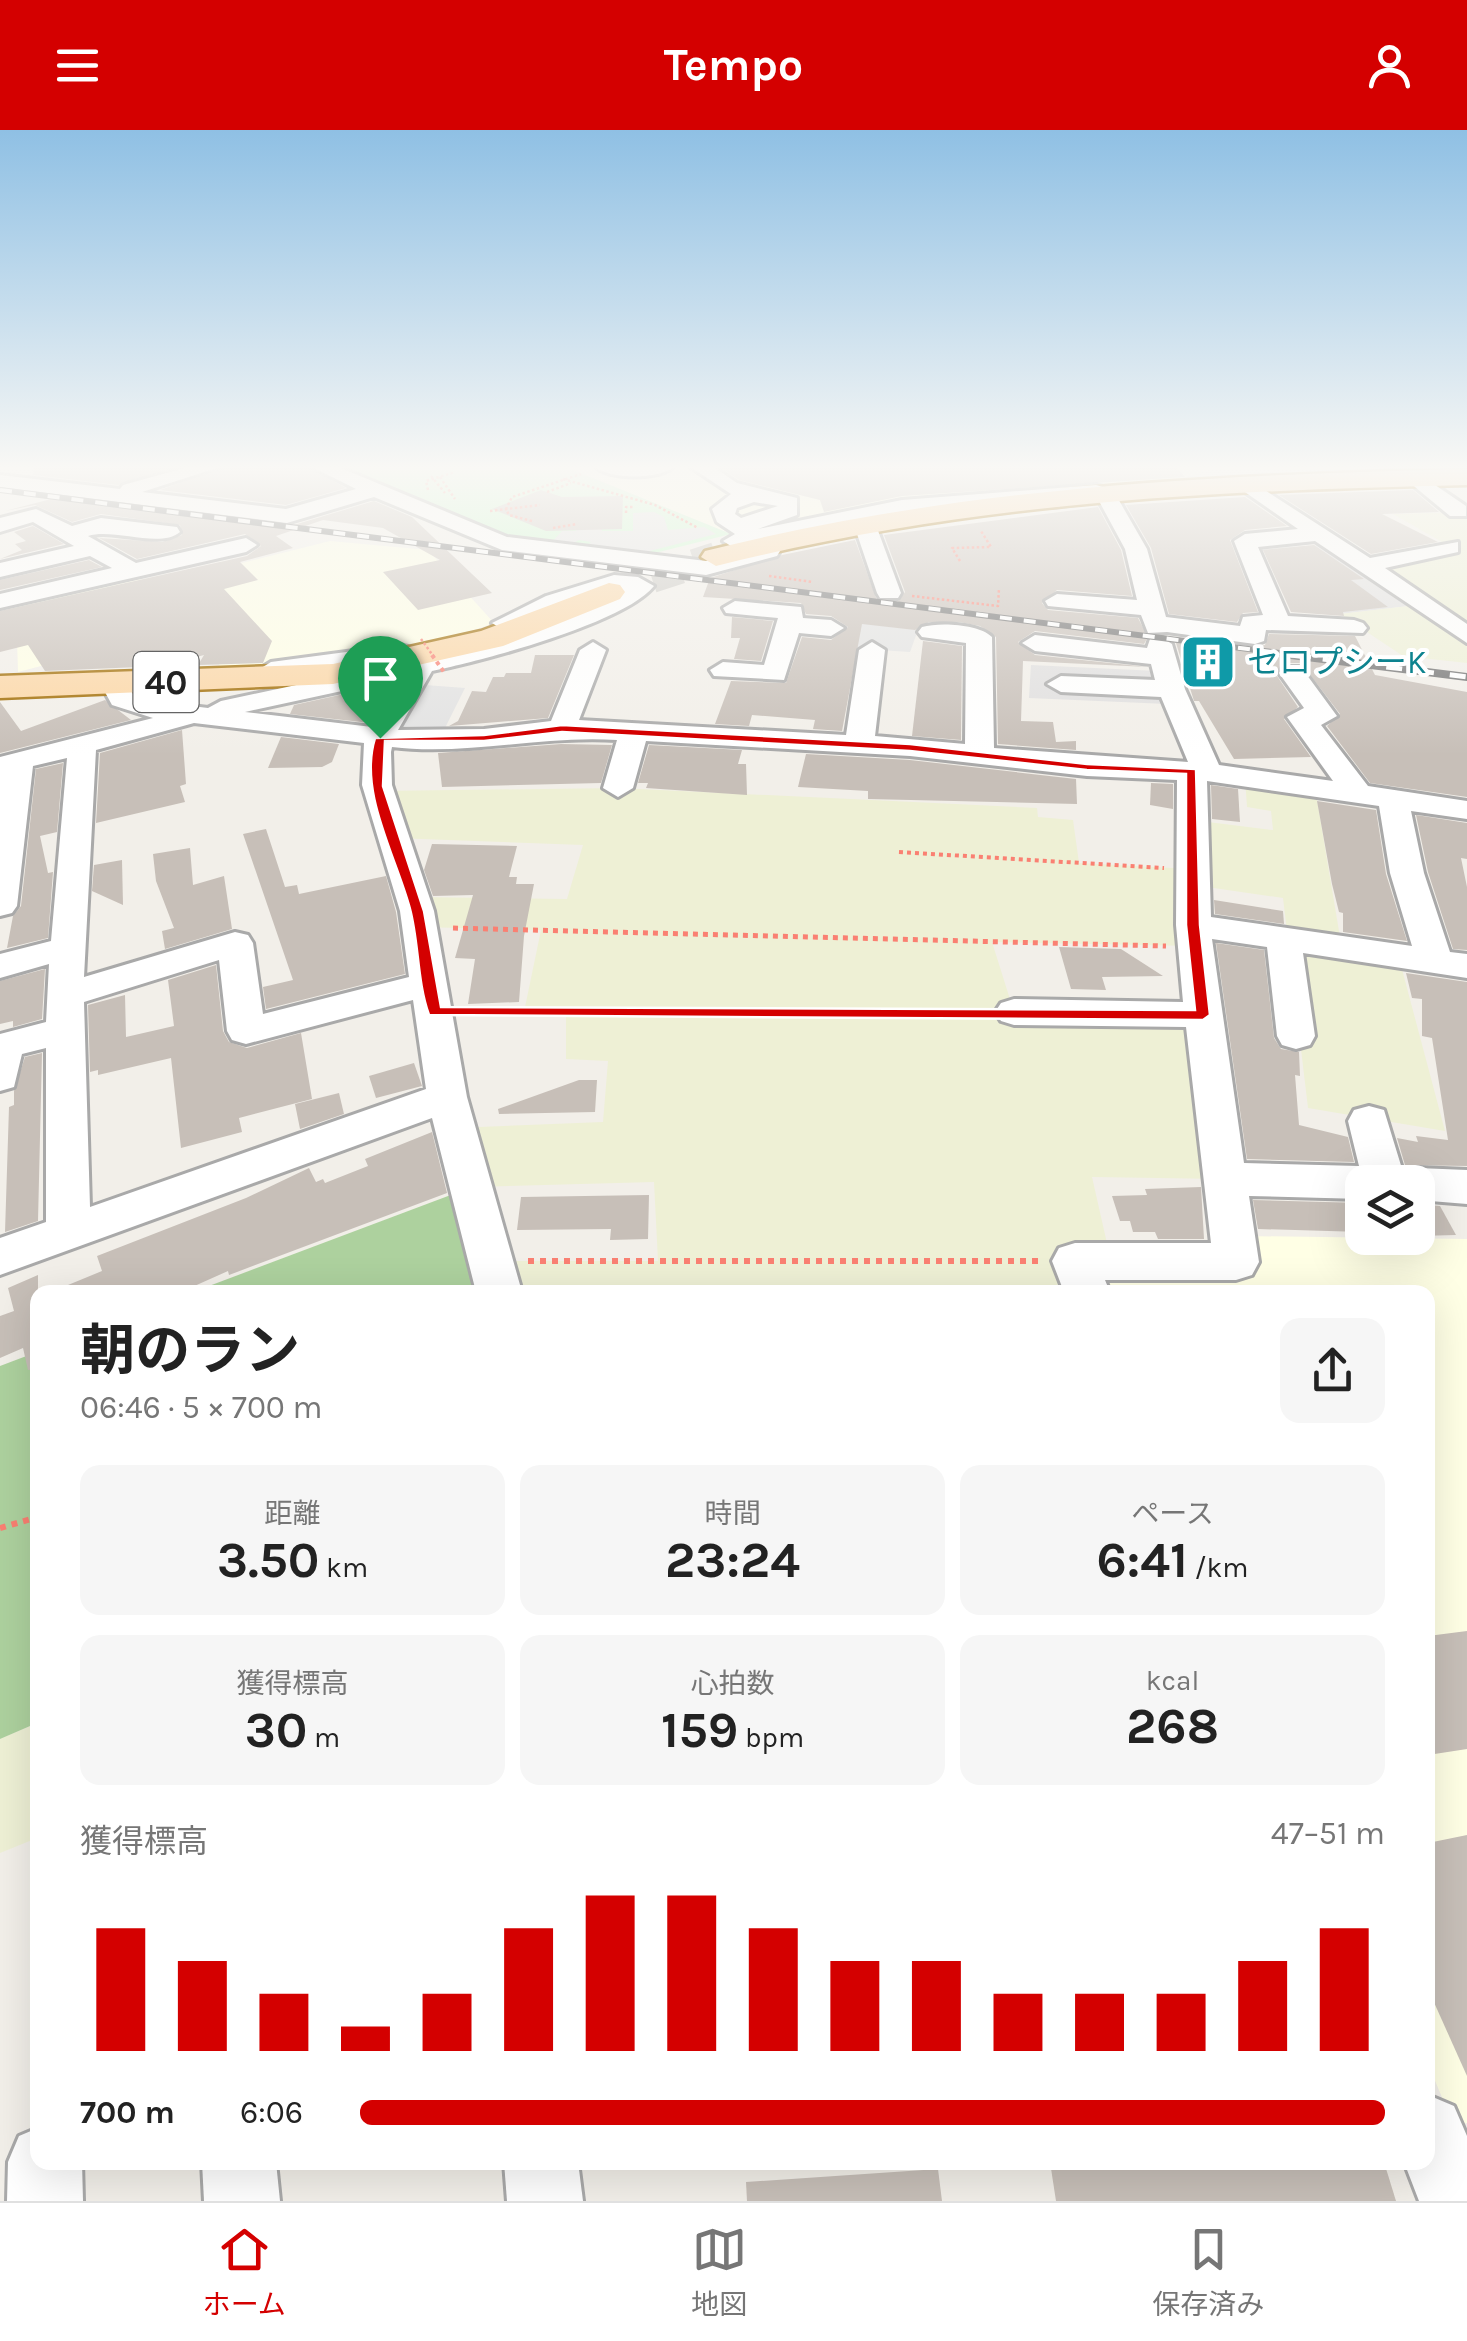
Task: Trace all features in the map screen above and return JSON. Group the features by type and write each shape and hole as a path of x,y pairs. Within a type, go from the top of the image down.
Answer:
{"main road":[{"name":"40","path":"0,688 332,674 491,639 608,592"}],"street":[{"path":"0,570 32,563"},
{"path":"118,563 130,570"},
{"path":"0,601 130,570 182,563"},
{"path":"878,563 889,593"},
{"path":"1081,1277 1236,1262 1194,936 1192,870 1199,772 1171,689 1139,563"},
{"path":"1254,563 1279,624"},
{"path":"1366,563 1467,635"},
{"path":"1370,565 1377,563"},
{"path":"0,906 9,764 82,748 192,716 290,691 546,632 626,599 642,586 634,580 610,582 486,631 379,657 127,683 122,699 146,709 192,716 380,738 484,738 562,728 860,744 1087,767 1199,772 1467,810"},
{"path":"1057,601 1157,632"},
{"path":"708,737 725,661 775,674 792,612 735,608"},
{"path":"1035,643 1157,632 1255,636 1252,622 1354,628"},
{"path":"788,625 831,628"},
{"path":"931,632 980,637 980,756"},
{"path":"562,728 594,650"},
{"path":"860,744 872,650"},
{"path":"429,660 380,738 376,752 378,786 420,927 447,1097 496,1277"},
{"path":"192,716 278,686 332,674"},
{"path":"1306,679 1324,716 1301,717 1358,794"},
{"path":"1061,684 1171,689"},
{"path":"484,738 497,704"},
{"path":"618,788 634,732"},
{"path":"68,1231 65,1012 82,748"},
{"path":"1393,799 1406,873 1451,964"},
{"path":"1194,936 1284,941 1451,964"},
{"path":"1284,941 1296,1036"},
{"path":"0,1077 3,1046 65,1012 234,942 246,1031 432,998"},
{"path":"0,966 70,947"},
{"path":"1014,1012 1203,1015"},
{"path":"0,1258 447,1097"},
{"path":"1370,1120 1380,1165"},
{"path":"1224,1179 1345,1183"},
{"path":"1435,1185 1467,1187"},
{"path":"1435,2149 1456,2201"},
{"path":"45,2170 45,2201"},
{"path":"240,2170 242,2201"},
{"path":"542,2170 544,2201"}],"path":[{"path":"889,593 998,606 999,588"},
{"path":"899,852 1192,870"},
{"path":"420,927 1194,936"},
{"path":"432,998 1014,1012"},
{"path":"496,1277 1081,1277"},
{"path":"0,1528 30,1519"}],"shaded area":[{"path":"243,563 439,563 494,623 443,641 378,653 222,668 187,628 18,672 17,639 33,634 4,602 129,572 150,586"},
{"path":"1278,563 1364,563 1427,604 1340,614"},
{"path":"1467,563 1467,663 1403,656 1340,614 1425,604 1370,565"},
{"path":"842,621 918,630 910,652 864,649 834,642"},
{"path":"1031,665 1158,671 1167,704 1029,698"},
{"path":"425,685 465,688 442,734 404,732 401,727"},
{"path":"1245,778 1315,788 1342,949 1399,958 1445,1131 1308,1108 1283,898 1193,885 1194,946 992,942 1014,1012 1203,1015 1224,1179 1092,1177 1111,1261 1076,1261 1085,1285 498,1285 493,1261 658,1261 654,1182 472,1187 454,1128 603,1122 608,1061 566,1059 566,1012 524,1012 541,930 420,927 413,897 567,899 583,845 394,838 379,791 618,788 1037,808 1038,817 1073,820 1079,863 1191,869 1192,820 1273,830 1271,811 1247,807"},
{"path":"1242,1236 1345,1237 1345,1255 1435,1255 1435,1239 1467,1239 1467,2123 1454,2126 1435,2081 1435,1285 1102,1285 1097,1271"},
{"path":"30,1726 30,1841 0,1853 0,1739"}],"green space":[{"path":"472,1187 497,1285 212,1285"},
{"path":"30,1355 30,1726 0,1739 0,1366"}],"building":[{"path":"77,563 102,567 0,590 0,580"},
{"path":"217,563 241,563 258,580 224,589 272,641 263,663 198,665 204,655 163,666 45,671 28,645 0,652 0,611"},
{"path":"427,563 460,563 492,593 418,610 383,572"},
{"path":"758,563 863,563 877,600 898,602 905,592 894,563 1124,563 1132,596 1057,590 1042,603 1048,610 1138,618 1148,637 1144,644 1035,631 1018,642 1035,655 1148,667 1023,661 1021,721 1053,722 1056,742 1076,741 1076,750 998,744 996,637 980,626 959,622 929,622 915,630 862,624 842,731 813,729 815,720 752,715 749,726 715,724 731,681 786,683 802,637 831,640 848,627 831,616 806,614 801,603 703,597 710,578"},
{"path":"1155,563 1239,563 1258,612 1243,613 1237,622 1169,614"},
{"path":"1269,563 1340,563 1364,579 1351,580 1388,607 1343,612 1344,616 1291,612"},
{"path":"732,617 773,621 761,661 734,659 740,638 731,638"},
{"path":"1269,634 1355,636 1375,675 1467,692 1467,797 1370,783 1327,726 1340,714 1301,663 1283,663 1275,673 1298,707 1284,719 1311,757 1234,759 1199,701 1194,701 1176,643 1166,636 1254,648 1265,645"},
{"path":"923,641 962,646 961,740 912,736"},
{"path":"535,655 574,655 548,718 449,726 458,721 472,691 486,692 493,677 504,677 506,673 531,673"},
{"path":"391,685 370,723 290,714 294,705"},
{"path":"105,700 131,720 0,753 0,702 21,731"},
{"path":"182,730 186,784 180,786 185,802 96,823 100,753"},
{"path":"281,737 339,744 332,762 322,767 268,768"},
{"path":"561,744 612,745 601,783 442,787 438,753"},
{"path":"649,745 742,750 738,764 746,764 747,795 646,788 648,783 638,783"},
{"path":"806,754 910,760 1076,779 1077,804 868,799 868,791 798,787"},
{"path":"63,763 57,832 40,836 48,873 53,872 48,938 7,948 13,916 21,906 36,769"},
{"path":"1151,783 1173,784 1173,809 1150,805"},
{"path":"1211,785 1238,789 1240,822 1212,819"},
{"path":"1317,801 1376,810 1386,874 1407,941 1343,932 1343,913 1339,912 1332,884"},
{"path":"1416,815 1467,823 1467,859 1461,858 1467,887 1467,950 1453,949 1428,872"},
{"path":"266,829 285,887 297,885 299,894 386,876 405,974 266,1009 263,987 293,980 243,834"},
{"path":"432,844 517,846 509,877 517,877 516,884 534,884 524,936 519,1002 468,1004 475,959 455,958 473,895 433,896 424,870"},
{"path":"190,848 193,885 224,876 232,929 165,949 162,931 174,928 156,881 153,854"},
{"path":"122,860 123,905 92,891 94,865"},
{"path":"1214,900 1283,911 1284,924 1215,914"},
{"path":"1216,943 1264,950 1274,1038 1281,1049 1299,1052 1300,1076 1295,1075 1299,1125 1348,1137 1354,1162 1247,1159"},
{"path":"1059,947 1121,949 1163,976 1102,977 1106,990 1071,989"},
{"path":"216,965 223,1031 229,1042 247,1048 301,1033 312,1099 239,1118 242,1132 181,1148 171,1058 98,1075 98,1070 90,1072 88,1005 125,995 126,1037 174,1026 168,980"},
{"path":"45,969 42,1019 13,1027 13,1021 0,1024 0,981"},
{"path":"1406,973 1467,982 1467,1166 1405,1165 1397,1138 1418,1142 1416,1136 1448,1140 1432,1038 1422,1036 1422,999 1412,998"},
{"path":"42,1053 38,1221 5,1232 9,1107 14,1105 14,1091 25,1057"},
{"path":"414,1063 422,1086 376,1098 369,1076"},
{"path":"579,1080 597,1080 595,1112 499,1114 498,1109"},
{"path":"339,1093 344,1114 300,1129 295,1104"},
{"path":"432,1132 447,1193 197,1285 68,1285 102,1271 97,1256 246,1198 309,1168 316,1182 323,1179 325,1183 368,1166 365,1159"},
{"path":"1201,1187 1204,1239 1158,1239 1155,1232 1133,1232 1130,1221 1120,1221 1112,1196 1147,1195 1145,1189"},
{"path":"649,1195 648,1239 610,1240 611,1229 517,1230 521,1197"},
{"path":"1253,1200 1345,1203 1345,1232 1258,1229"},
{"path":"1435,1206 1440,1206 1456,1235 1435,1236"},
{"path":"38,1275 38,1285 30,1285 30,1370 23,1348 0,1358 0,1316 14,1311 8,1288"},
{"path":"1467,1631 1467,1749 1435,1754 1435,1635"},
{"path":"1467,1835 1467,2076 1435,2005 1435,1842"},
{"path":"938,2170 942,2201 747,2201 746,2182"},
{"path":"1051,2170 1386,2170 1396,2201 1056,2201"}],"tunnel":[{"path":"609,592 699,563"}],"railway":[{"path":"570,563 1311,657"},
{"path":"1291,655 1467,677"}],"place":[{"name":"セロプシーK","path":"1208,662"}],"route":[{"path":"562,728 860,744 1087,767 1192,771 1193,925 1203,1015 434,1012 417,911 378,786 375,766 380,738 484,738 562,728"}]}
